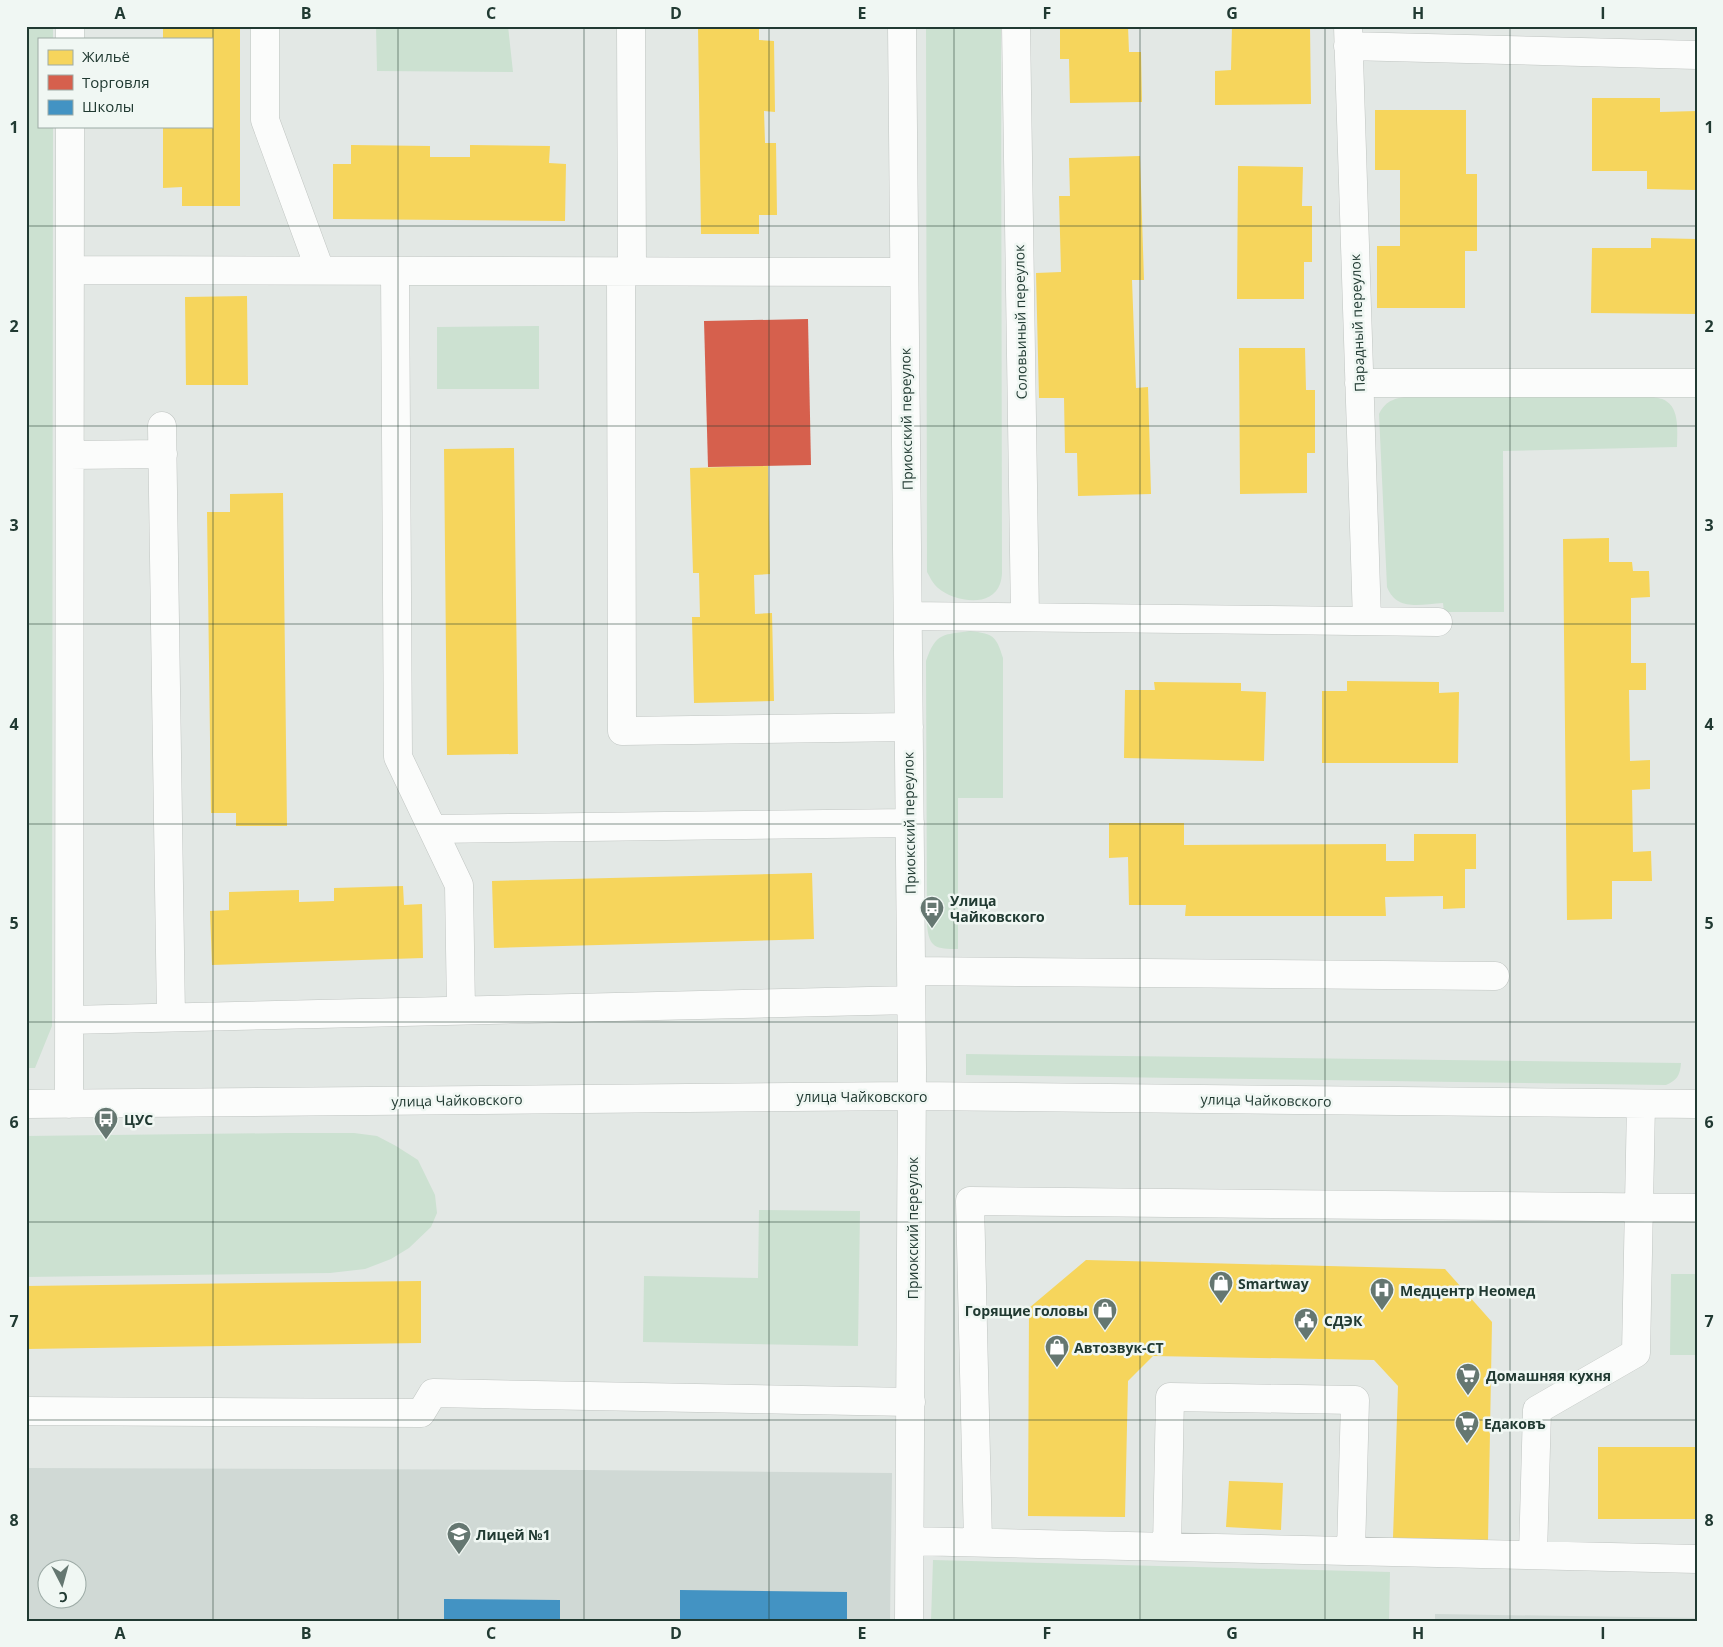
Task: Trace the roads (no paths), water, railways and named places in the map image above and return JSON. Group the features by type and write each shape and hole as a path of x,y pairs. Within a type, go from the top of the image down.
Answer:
{"street":[{"path":"266,26 265,120 320,270"},
{"path":"631,26 622,731 909,727"},
{"name":"Приокский переулок","path":"902,26 912,1096 909,1621"},
{"name":"Соловьиный переулок","path":"1016,26 1025,617"},
{"path":"1348,36 1697,55"},
{"name":"Парадный переулок","path":"1348,36 1366,621"},
{"path":"69,1104 70,128"},
{"path":"70,270 904,272"},
{"path":"395,271 398,757 459,885 460,1010"},
{"path":"1359,383 1697,383"},
{"path":"162,426 171,1017"},
{"path":"70,455 163,454"},
{"path":"908,616 1438,622"},
{"path":"433,829 910,824"},
{"path":"911,972 1494,976"},
{"path":"69,1020 911,1000"},
{"name":"улица Чайковского","path":"26,1104 912,1096 1697,1104"},
{"path":"1532,1555 1537,1410 1636,1353 1641,1104"},
{"path":"978,1542 970,1201 1697,1208"},
{"path":"26,1411 421,1413 433,1393 911,1402"},
{"path":"1167,1547 1170,1397 1354,1400 1351,1551"},
{"path":"910,1541 1697,1559"}],"place":[{"name":"Улица Чайковского","path":"932,929"},
{"name":"ЦУС","path":"106,1140"},
{"name":"Smartway","path":"1221,1304"},
{"name":"Медцентр Неомед","path":"1382,1311"},
{"name":"Горящие головы","path":"1105,1331"},
{"name":"СДЭК","path":"1306,1341"},
{"name":"Автозвук-СТ","path":"1057,1368"},
{"name":"Домашняя кухня","path":"1468,1396"},
{"name":"Едаковъ","path":"1467,1444"},
{"name":"Лицей №1","path":"459,1555"}]}
